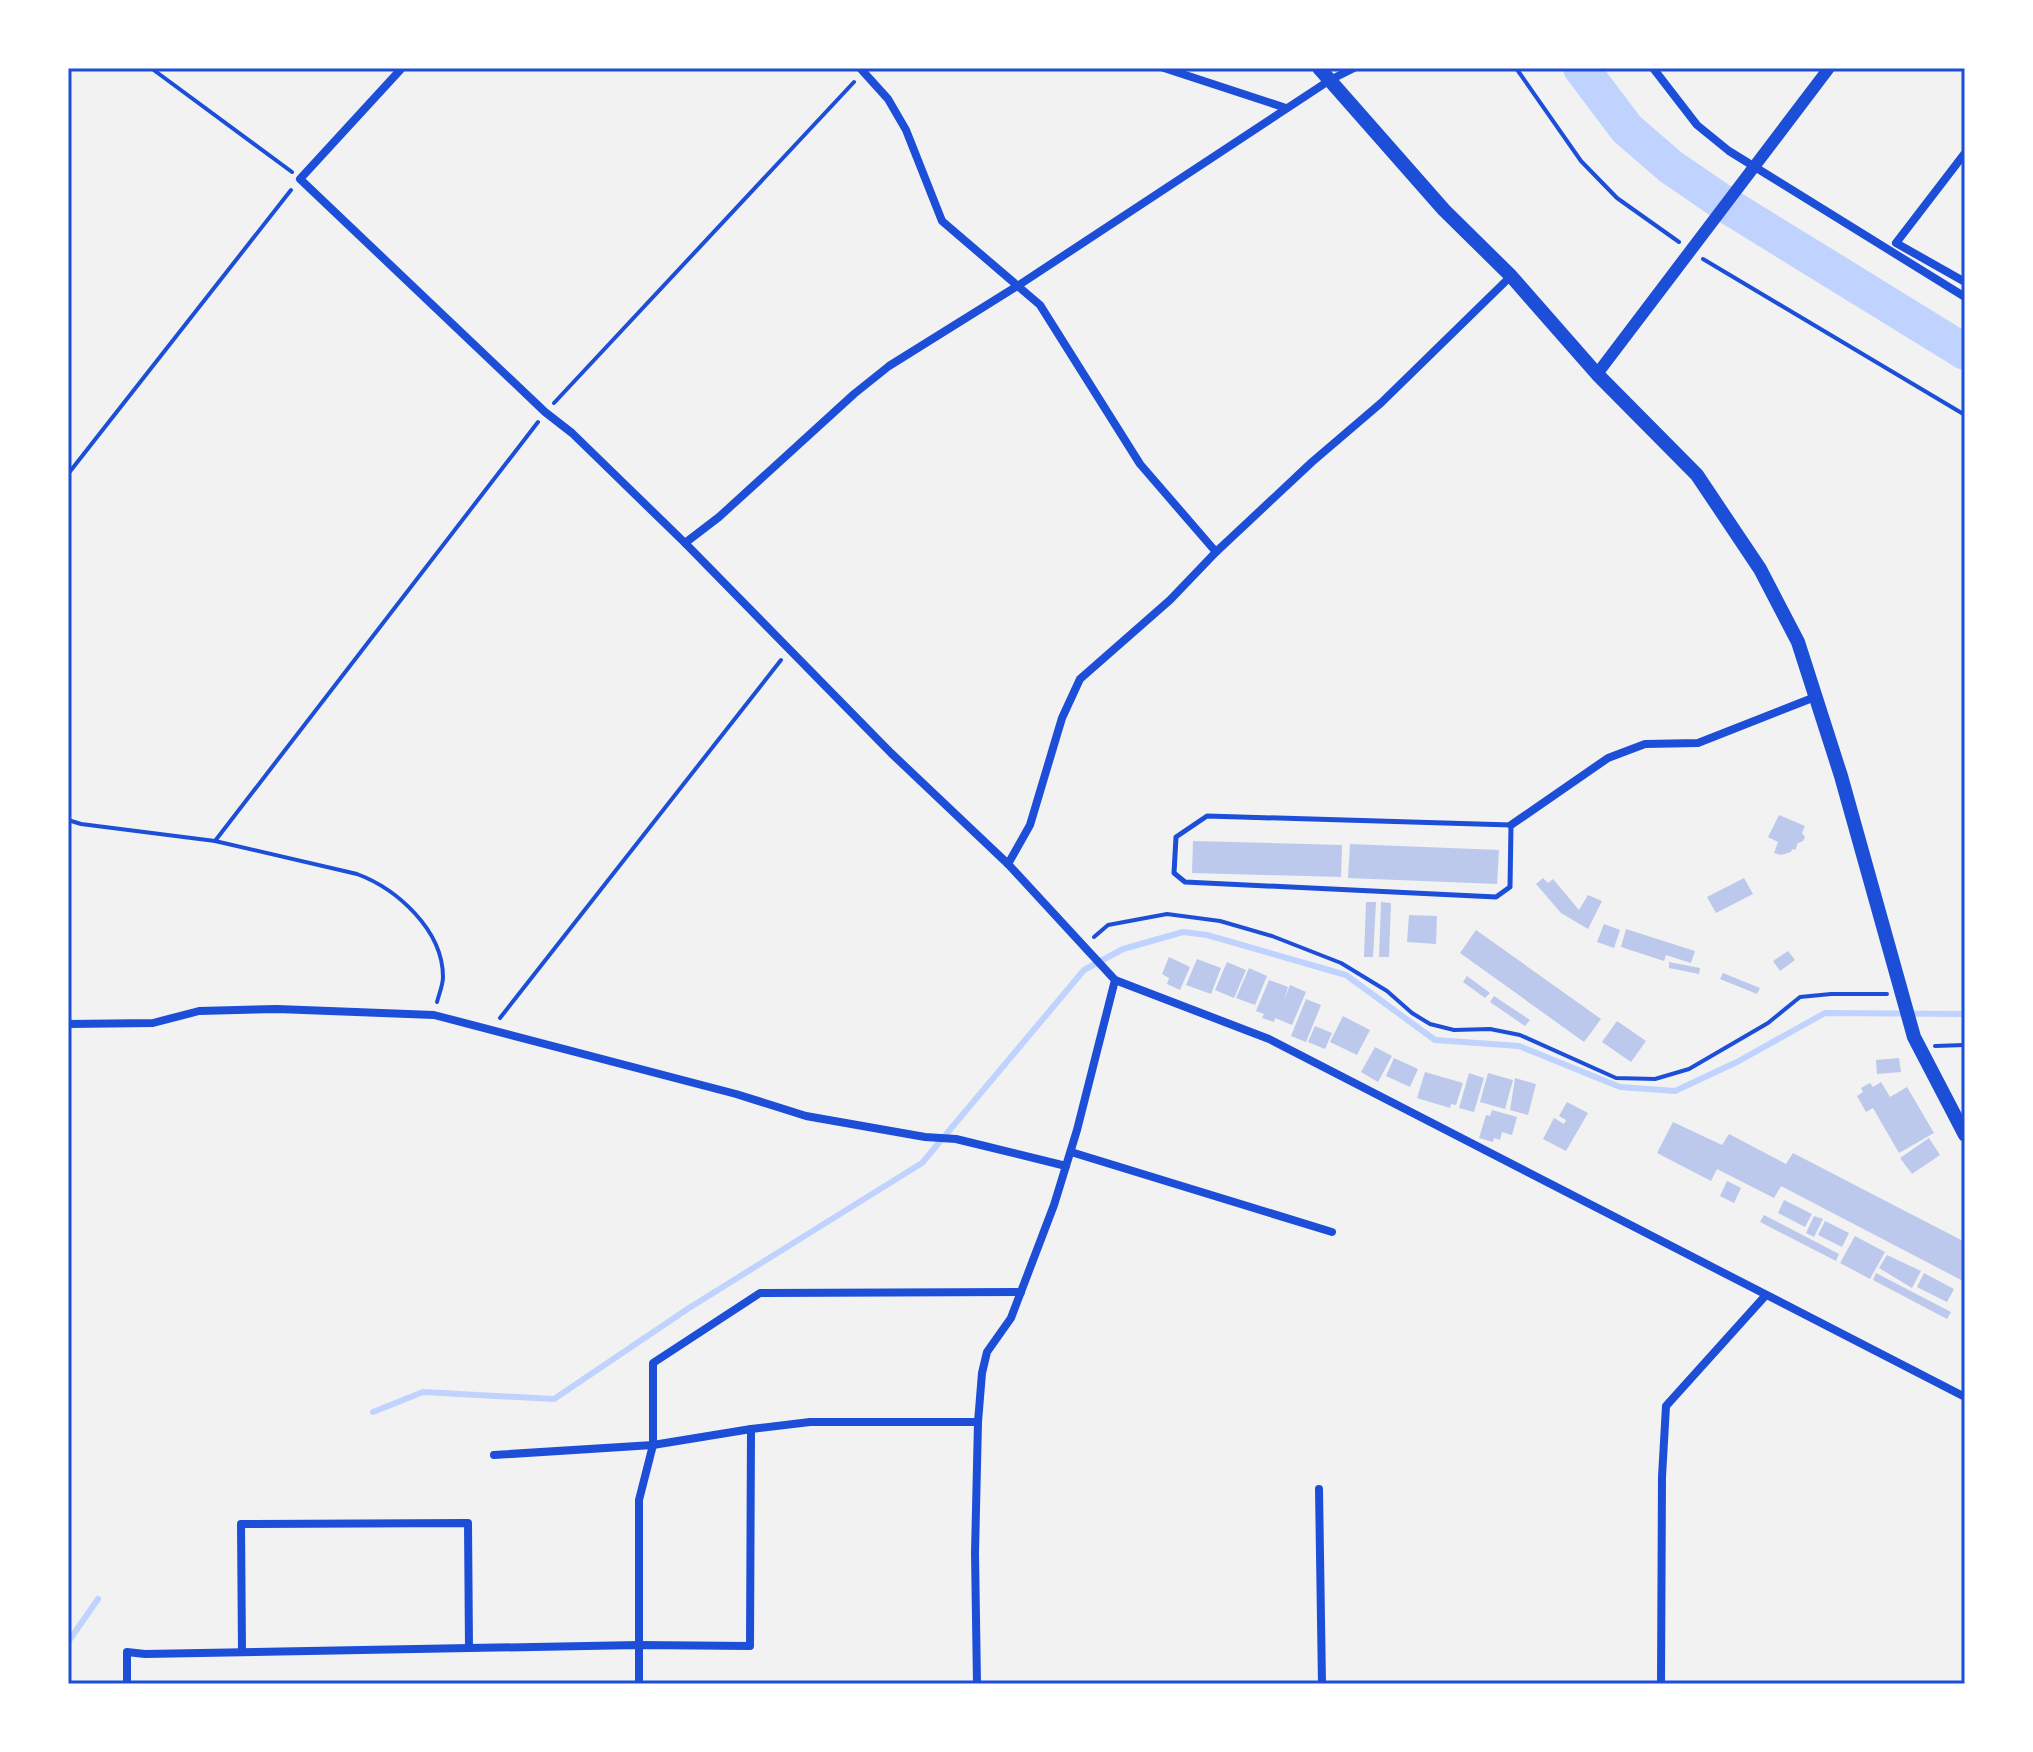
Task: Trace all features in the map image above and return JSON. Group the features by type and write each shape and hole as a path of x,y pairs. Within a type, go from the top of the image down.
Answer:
{"main road":[{"path":"1319,68 1444,210 1511,276 1597,374 1697,475 1760,569 1798,642 1841,776 1916,1041 1958,1107 1965,1135"}],"street":[{"path":"402,68 300,179 685,543 891,753 1008,864 1115,980 1269,1039 1965,1397"},
{"path":"1164,68 1286,108"},
{"path":"685,543 719,517 889,366 1019,285 1286,108 1354,68"},
{"path":"1653,68 1697,125 1751,171 1965,297"},
{"path":"1597,374 1829,68"},
{"path":"862,70 888,99 906,130 942,221 1040,305 1140,464 1216,552"},
{"path":"1965,153 1896,243 1965,282"},
{"path":"1008,864 1030,825 1062,718 1080,679 1150,618 1312,462 1381,403 1511,276"},
{"path":"1511,825 1608,758 1645,744 1698,743 1815,697"},
{"path":"977,1684 975,1553 978,1422 987,1352 1011,1318 1071,1152 1115,980"},
{"path":"68,1024 153,1023 199,1011 277,1009 434,1015 736,1094 806,1116 925,1137 956,1139 1066,1166"},
{"path":"1071,1152 1332,1232"},
{"path":"639,1684 639,1500 653,1445 653,1363 760,1293 1021,1292"},
{"path":"1661,1684 1662,1477 1666,1406 1766,1295"},
{"path":"494,1455 653,1445 810,1422 978,1422"},
{"path":"127,1684 127,1652 750,1646 751,1429"},
{"path":"1319,1489 1322,1684"},
{"path":"242,1652 241,1524 468,1523 469,1648"}],"lane":[{"path":"1207,816 1511,825 1510,887 1496,897 1185,882 1174,873 1176,837 1207,816"}],"path":[{"path":"68,474 300,179 151,68"},
{"path":"1516,68 1581,161 1617,198 1965,415"},
{"path":"215,841 545,412 862,70"},
{"path":"492,1029 790,648"},
{"path":"68,820 215,841 376,881 397,895 424,925 434,942 443,978 434,1015"},
{"path":"1084,947 1108,925 1167,914 1220,921 1272,936 1341,963 1387,991 1430,1024 1454,1030 1490,1029 1520,1035 1616,1078 1655,1079 1689,1069 1768,1023 1800,997 1901,994"},
{"path":"1916,1041 1965,1045"}],"building":[{"path":"1779,815 1805,826 1803,841 1798,843 1795,850 1781,855 1774,853 1778,842 1768,837"},
{"path":"1193,841 1342,845 1341,877 1192,873"},
{"path":"1350,844 1499,850 1497,884 1348,878"},
{"path":"1543,878 1548,883 1553,879 1579,910 1588,895 1602,901 1588,929 1561,913 1536,884"},
{"path":"1744,878 1753,894 1716,913 1707,897"},
{"path":"1366,902 1376,902 1373,957 1364,957"},
{"path":"1381,902 1391,903 1389,957 1379,957"},
{"path":"1409,915 1437,916 1436,944 1407,942"},
{"path":"1604,924 1620,930 1614,948 1597,942"},
{"path":"1626,929 1695,951 1691,963 1666,955 1664,961 1621,947"},
{"path":"1476,930 1601,1019 1584,1042 1460,953"},
{"path":"1788,951 1795,960 1780,971 1773,961"},
{"path":"1169,957 1190,967 1180,990 1167,984 1169,978 1162,974"},
{"path":"1197,959 1221,968 1211,994 1186,985"},
{"path":"1227,962 1246,970 1234,998 1215,990"},
{"path":"1669,962 1700,968 1699,974 1669,968"},
{"path":"1249,968 1267,976 1255,1005 1236,998"},
{"path":"1723,973 1760,988 1757,994 1720,979"},
{"path":"1467,976 1490,993 1485,998 1463,982"},
{"path":"1269,980 1288,987 1284,1000 1290,985 1306,992 1292,1025 1275,1018 1274,1022 1262,1018 1264,1014 1256,1011"},
{"path":"1494,996 1530,1020 1525,1026 1490,1002"},
{"path":"1306,999 1321,1005 1306,1042 1291,1036"},
{"path":"1343,1016 1370,1030 1357,1055 1330,1042"},
{"path":"1617,1021 1646,1041 1631,1062 1602,1042"},
{"path":"1315,1026 1332,1033 1325,1049 1308,1042"},
{"path":"1375,1047 1392,1056 1378,1082 1361,1072"},
{"path":"1394,1058 1418,1069 1410,1087 1386,1076"},
{"path":"1899,1058 1901,1072 1877,1074 1876,1060"},
{"path":"1425,1072 1463,1083 1456,1105 1451,1104 1450,1108 1417,1098"},
{"path":"1469,1073 1484,1078 1474,1112 1459,1108"},
{"path":"1488,1073 1513,1080 1505,1109 1480,1102"},
{"path":"1515,1078 1536,1084 1528,1115 1510,1110"},
{"path":"1881,1082 1890,1097 1907,1087 1934,1133 1899,1153 1873,1108 1866,1112 1857,1096 1863,1092 1861,1088 1870,1083 1873,1087"},
{"path":"1567,1102 1588,1113 1566,1151 1543,1139 1554,1118 1564,1124 1566,1120 1559,1116"},
{"path":"1492,1110 1517,1117 1512,1135 1502,1132 1500,1140 1494,1138 1493,1142 1479,1138 1486,1115 1490,1116"},
{"path":"1673,1122 1722,1145 1729,1134 1786,1164 1793,1153 1965,1242 1965,1282 1781,1186 1774,1198 1717,1169 1711,1181 1657,1153"},
{"path":"1929,1138 1940,1155 1912,1174 1900,1158"},
{"path":"1727,1181 1741,1188 1734,1203 1720,1196"},
{"path":"1784,1200 1812,1214 1805,1227 1778,1213"},
{"path":"1764,1215 1839,1254 1836,1261 1760,1222"},
{"path":"1814,1216 1823,1219 1814,1237 1806,1233"},
{"path":"1825,1221 1849,1233 1842,1247 1818,1235"},
{"path":"1855,1236 1885,1252 1870,1279 1840,1263"},
{"path":"1887,1255 1921,1271 1912,1288 1879,1268"},
{"path":"1876,1273 1951,1312 1947,1319 1873,1280"},
{"path":"1924,1273 1954,1289 1947,1302 1917,1287"}],"waterway":[{"path":"1581,68 1627,129 1671,167 1728,206 1965,352"},
{"path":"373,1412 423,1392 554,1399 689,1308 922,1163 1084,970 1123,949 1183,932 1207,935 1346,975 1435,1040 1519,1046 1620,1087 1675,1091 1737,1062 1825,1013 1965,1014"},
{"path":"68,1642 98,1599"}]}
